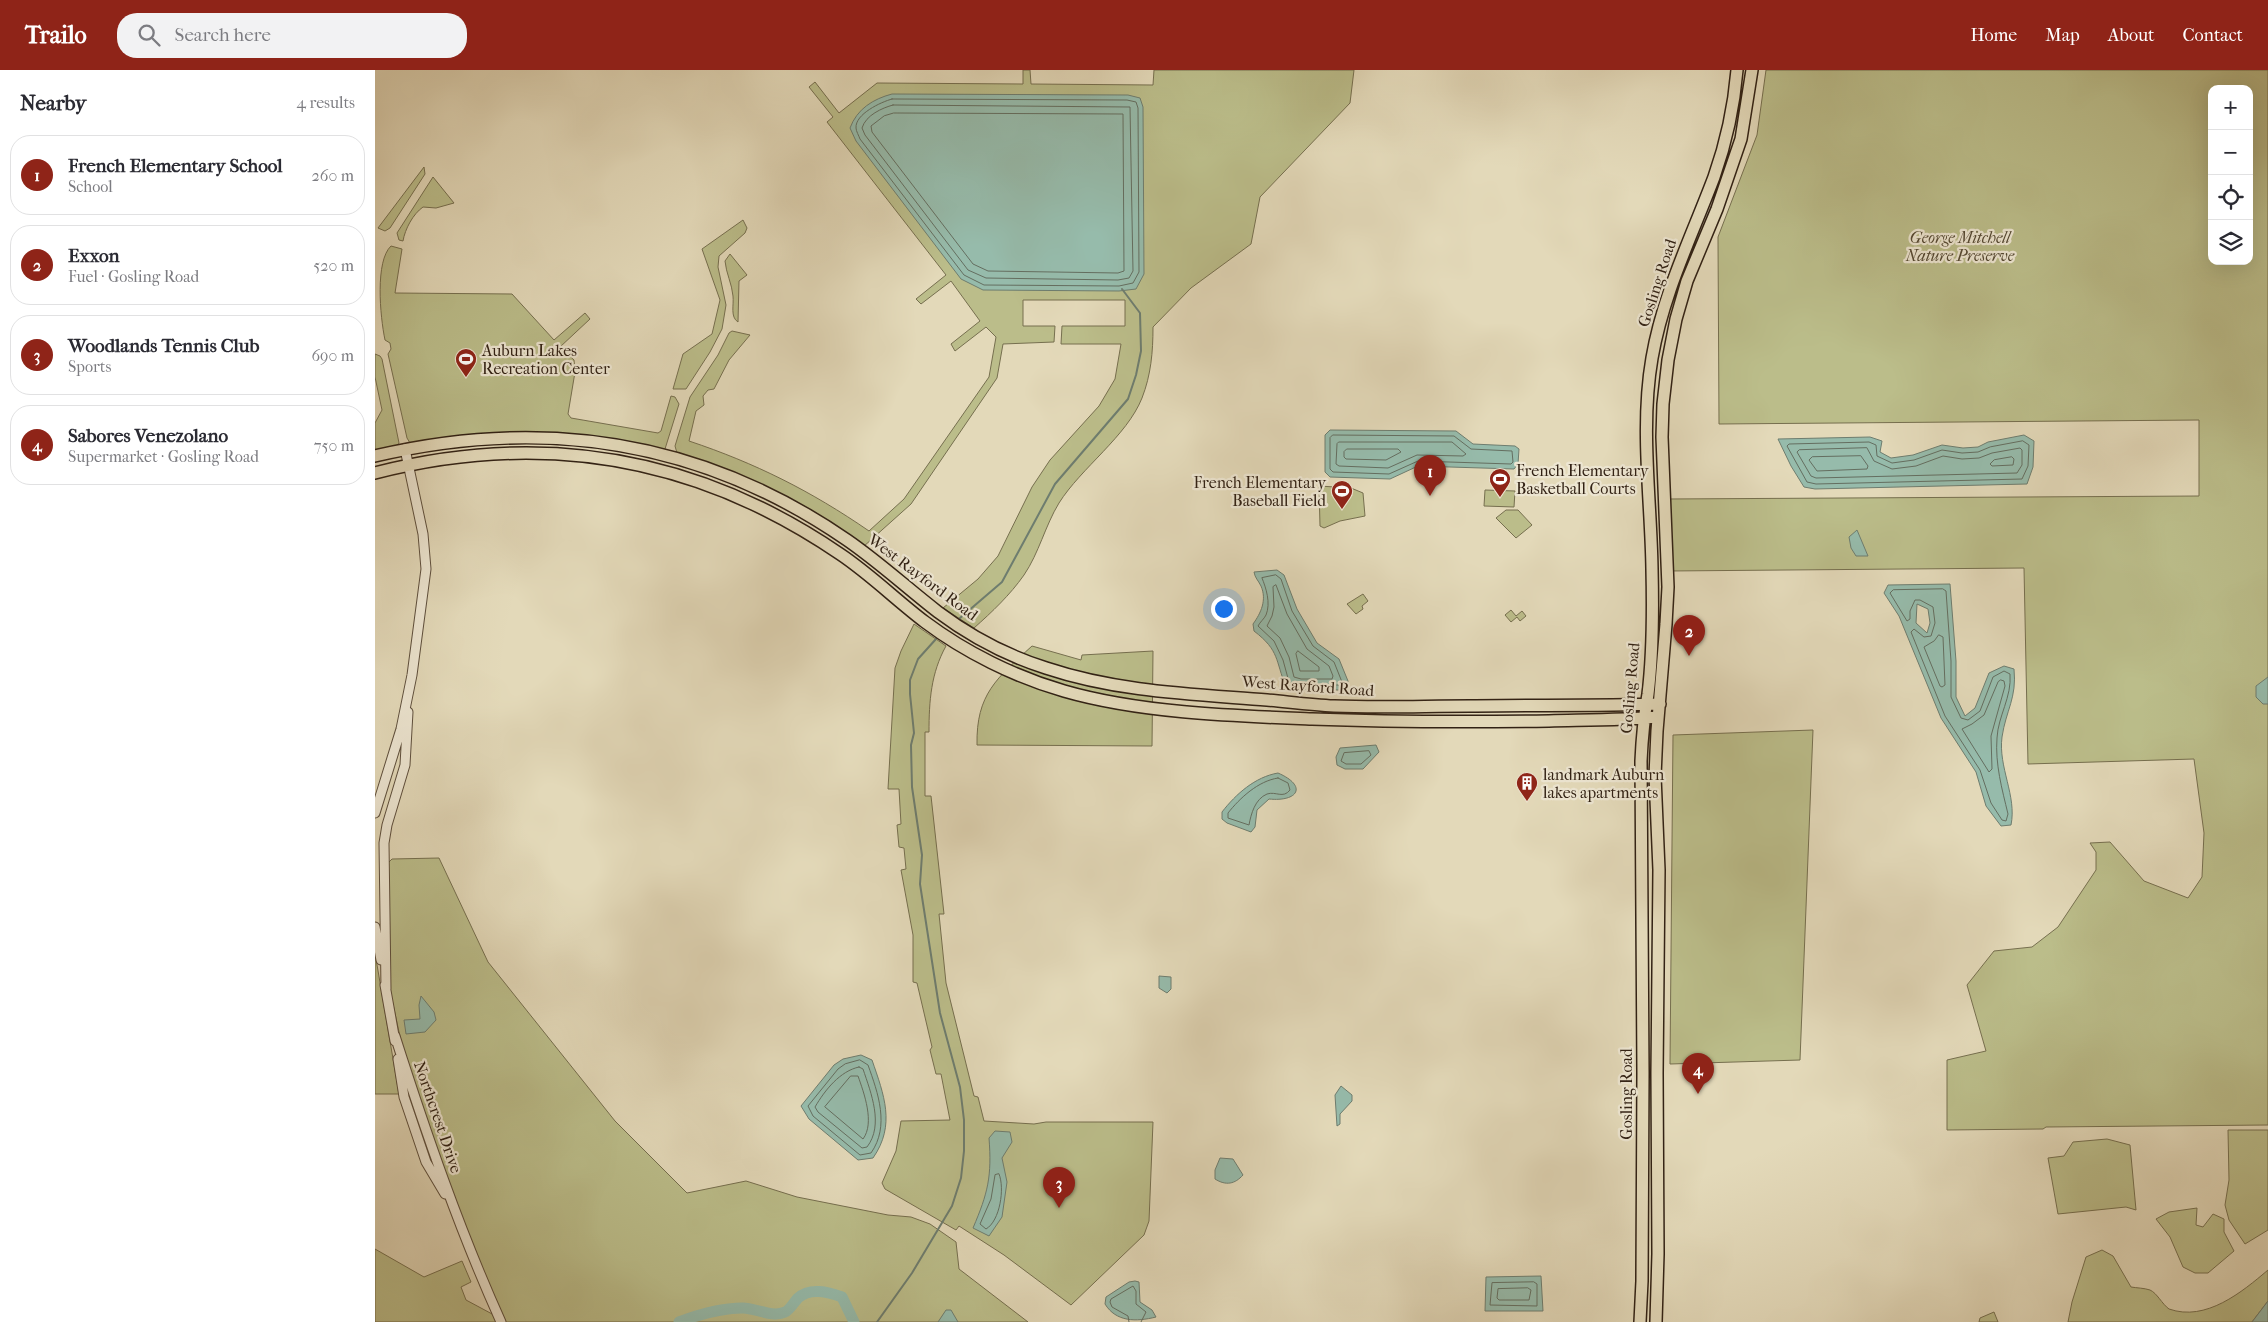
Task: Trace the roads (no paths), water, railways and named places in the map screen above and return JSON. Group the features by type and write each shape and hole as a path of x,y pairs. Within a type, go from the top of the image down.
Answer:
{"main road":[{"name":"Gosling Road","path":"1640,1322 1643,1145 1643,872 1641,806 1643,718 1651,650 1652,603 1647,434 1651,359 1671,282 1721,155 1733,100 1737,70"},
{"name":"Gosling Road","path":"1656,1322 1659,870 1655,800 1658,717 1668,586 1662,437 1667,360 1685,290 1717,209 1741,138 1753,70"},
{"name":"West Rayford Road","path":"375,456 405,449 483,438 549,437 626,446 707,467 768,493 811,516 850,542 946,618 980,638 1014,656 1080,679 1111,686 1188,695 1331,706 1660,704"},
{"name":"West Rayford Road","path":"375,473 409,464 483,454 549,453 624,462 705,484 762,507 803,530 842,555 933,627 971,652 1001,667 1063,691 1107,701 1269,717 1389,722 1658,717"},
{"path":"1186,710 1188,695"}],"street":[{"name":"Northcrest Drive","path":"375,813 398,740 422,602 425,568 423,534 405,449"},
{"name":"Northcrest Drive","path":"386,989 384,843 387,825 407,757 407,694"},
{"name":"Northcrest Drive","path":"375,927 395,1036 425,1130 453,1207 465,1233 473,1259 501,1322"}],"water":[{"path":"892,94 1128,95 1140,98 1143,107 1144,274 1136,289 1119,291 983,290 961,279 856,141 850,128 861,110 872,102"},
{"path":"1330,430 1456,431 1473,444 1515,446 1519,449 1518,464 1514,469 1418,466 1390,479 1330,477 1325,472 1325,435"},
{"path":"2024,435 2034,441 2033,467 2027,484 1815,489 1804,487 1778,439 1870,437 1882,441 1880,452 1891,458 1913,455 1942,445 1963,448 1978,447 1988,442"},
{"path":"1857,530 1868,556 1856,556 1851,548 1849,537"},
{"path":"1277,570 1284,575 1297,609 1317,643 1339,659 1348,681 1347,690 1299,690 1286,687 1273,650 1254,631 1253,624 1261,611 1263,601 1263,591 1254,572"},
{"path":"1950,584 1956,661 1956,697 1965,716 1975,708 1989,673 2004,666 2014,669 2014,688 2001,748 2012,803 2011,825 2001,826 1986,806 1976,772 1941,718 1899,616 1884,593 1888,585","holes":["1917,604 1928,609 1930,623 1927,633 1916,623"]},
{"path":"2268,677 2268,704 2263,704 2256,697 2256,686"},
{"path":"1376,745 1379,752 1363,769 1345,769 1337,765 1336,757 1340,748"},
{"path":"1278,773 1293,783 1296,792 1293,796 1287,798 1269,799 1257,810 1255,827 1251,832 1227,823 1222,819 1222,812 1247,787 1262,778"},
{"path":"1159,976 1171,977 1171,989 1167,993 1159,988"},
{"path":"421,996 434,1012 436,1020 425,1032 406,1034 404,1020 420,1019 419,1005"},
{"path":"861,1055 872,1060 884,1098 886,1122 880,1146 873,1158 858,1160 809,1119 801,1106 834,1065 843,1059"},
{"path":"1341,1086 1352,1095 1352,1101 1340,1114 1340,1124 1337,1126 1335,1095"},
{"path":"995,1131 1010,1132 1012,1142 1002,1158 1007,1182 1002,1217 989,1236 973,1228 988,1184 990,1163 989,1138"},
{"path":"1220,1158 1233,1159 1243,1175 1230,1183 1223,1183 1215,1179 1215,1170"},
{"path":"1541,1276 1543,1311 1485,1311 1486,1277"},
{"path":"1129,1282 1139,1282 1140,1302 1152,1310 1156,1317 1141,1320 1127,1319 1115,1314 1105,1304 1106,1297"},
{"path":"2268,1301 2268,1322 2252,1322"},
{"path":"946,1310 951,1310 958,1322 938,1322"}],"waterway":[{"path":"960,618 1002,582 1055,484 1128,399 1141,351 1140,313 1122,289"},
{"path":"877,1322 912,1273 952,1206 961,1178 964,1151 964,1120 960,1087 940,1013 920,884 922,855 912,787 911,745 914,733 910,680 918,659 936,639"},
{"path":"679,1322 695,1316 735,1308 748,1308 780,1314 789,1310 798,1298 808,1292 819,1292 842,1297 854,1322"}],"place":[{"name":"Auburn Lakes Recreation Center","path":"466,378"},
{"name":"French Elementary School","path":"1430,496"},
{"name":"French Elementary Basketball Courts","path":"1500,498"},
{"name":"French Elementary Baseball Field","path":"1342,510"},
{"name":"Exxon","path":"1689,656"},
{"name":"landmark Auburn lakes apartments","path":"1527,802"},
{"name":"Sabores Venezolano","path":"1698,1094"},
{"name":"Woodlands Tennis Club","path":"1059,1208"}],"park label":[{"name":"George Mitchell Nature Preserve","path":"1960,246"}]}
